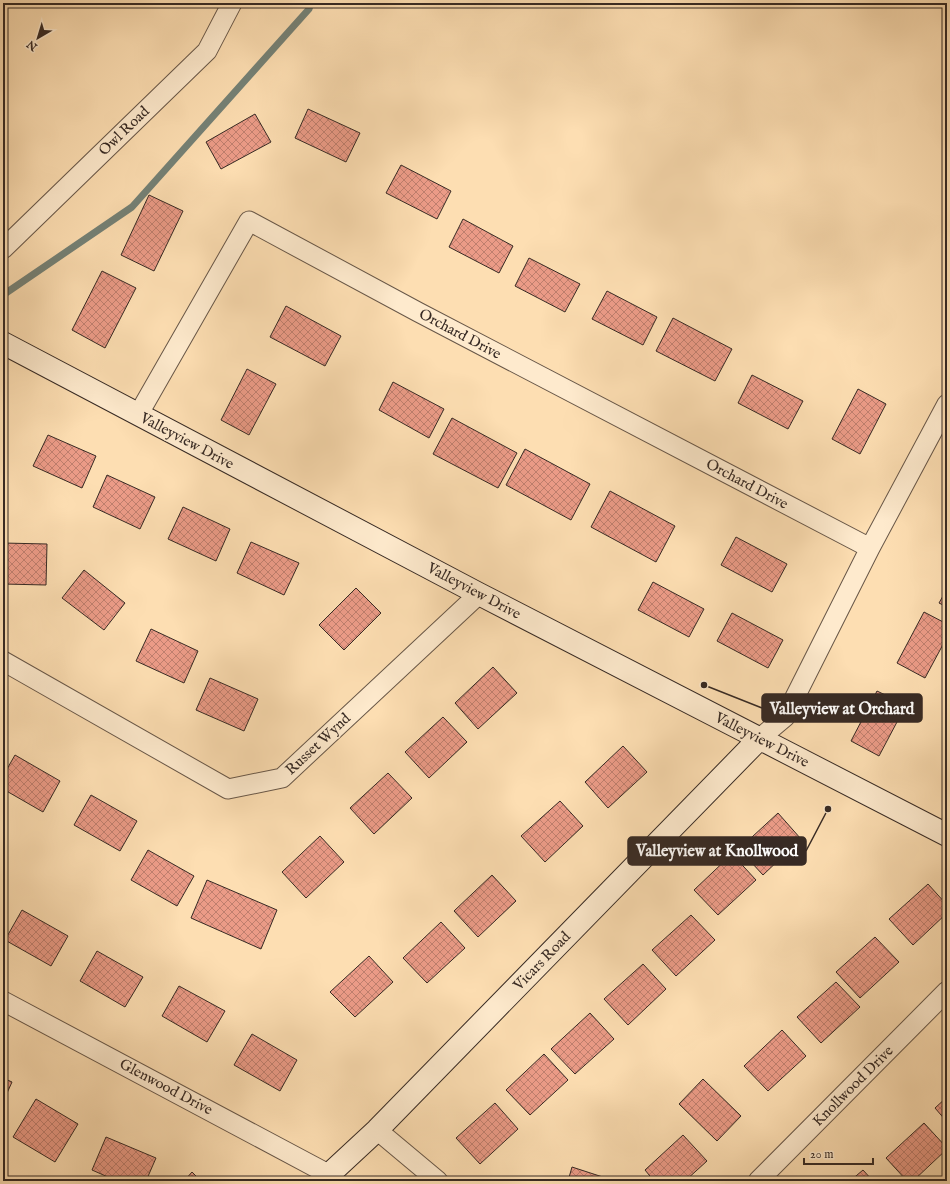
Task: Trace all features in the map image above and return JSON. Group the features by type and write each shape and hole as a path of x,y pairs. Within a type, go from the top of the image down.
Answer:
{"street":[{"name":"Owl Road","path":"3,249 207,51 232,3"},
{"name":"Orchard Drive","path":"138,415 249,221 418,312 870,548"},
{"name":"Valleyview Drive","path":"3,343 479,594 947,835"},
{"path":"760,738 785,717 870,548 947,404"},
{"name":"Russet Wynd","path":"3,661 228,789 282,778 479,594"},
{"name":"Vicars Road","path":"325,1177 377,1130 760,738"},
{"name":"Knollwood Drive","path":"758,1181 947,991"},
{"name":"Glenwood Drive","path":"3,1001 325,1177"},
{"path":"377,1130 438,1181"}],"building":[{"path":"308,109 360,133 346,162 295,138"},
{"path":"255,114 271,142 221,169 206,142"},
{"path":"401,165 451,191 437,219 386,193"},
{"path":"149,195 183,211 154,271 121,255"},
{"path":"463,219 513,246 499,273 449,247"},
{"path":"529,258 580,284 565,312 515,286"},
{"path":"102,271 136,288 105,348 72,330"},
{"path":"607,291 657,317 643,345 592,319"},
{"path":"286,306 341,336 325,366 270,337"},
{"path":"673,318 732,349 715,381 656,351"},
{"path":"247,369 276,384 249,435 221,420"},
{"path":"752,375 803,401 788,429 738,403"},
{"path":"393,382 444,409 429,438 379,410"},
{"path":"858,389 886,404 860,454 832,439"},
{"path":"452,418 517,453 498,488 433,454"},
{"path":"48,435 96,456 82,488 33,466"},
{"path":"525,449 590,484 571,520 506,485"},
{"path":"107,475 155,497 140,529 93,507"},
{"path":"610,491 675,526 656,562 591,527"},
{"path":"183,507 230,529 216,561 168,539"},
{"path":"736,537 787,564 772,592 721,565"},
{"path":"251,542 299,563 284,595 237,573"},
{"path":"3,543 47,544 46,585 3,584"},
{"path":"84,570 125,603 104,630 62,598"},
{"path":"653,582 704,609 689,637 638,610"},
{"path":"356,588 381,613 344,650 319,625"},
{"path":"947,589 947,607 939,603"},
{"path":"924,612 947,624 947,637 925,678 897,663"},
{"path":"732,613 783,640 768,668 717,641"},
{"path":"151,629 198,651 184,683 136,661"},
{"path":"493,667 517,693 478,729 455,703"},
{"path":"210,678 258,699 244,731 196,710"},
{"path":"877,691 906,705 879,756 851,741"},
{"path":"443,717 467,742 429,778 405,752"},
{"path":"623,746 647,772 608,808 585,782"},
{"path":"15,755 60,781 43,812 3,789 3,776"},
{"path":"388,773 412,798 374,834 350,808"},
{"path":"91,795 137,821 120,851 74,825"},
{"path":"560,801 583,826 545,862 521,836"},
{"path":"778,813 801,839 763,875 739,849"},
{"path":"320,836 344,862 306,898 282,872"},
{"path":"148,850 194,876 177,906 131,880"},
{"path":"732,854 756,880 718,915 694,890"},
{"path":"492,875 516,901 478,937 454,911"},
{"path":"207,880 277,910 261,949 191,918"},
{"path":"928,884 947,905 947,913 913,945 889,919"},
{"path":"22,910 68,936 51,966 5,940"},
{"path":"691,915 715,940 676,976 652,950"},
{"path":"441,922 465,948 427,983 403,958"},
{"path":"875,937 899,962 860,998 836,972"},
{"path":"97,951 143,977 125,1007 80,981"},
{"path":"369,956 393,982 355,1017 330,992"},
{"path":"643,964 666,989 628,1025 604,999"},
{"path":"836,982 860,1007 821,1043 797,1017"},
{"path":"179,986 225,1011 207,1042 162,1016"},
{"path":"590,1013 614,1039 575,1074 551,1049"},
{"path":"782,1030 806,1056 768,1091 744,1066"},
{"path":"252,1034 297,1060 280,1091 234,1065"},
{"path":"544,1054 568,1080 530,1115 506,1090"},
{"path":"3,1078 12,1082 3,1102"},
{"path":"703,1079 741,1116 717,1141 679,1104"},
{"path":"947,1097 947,1122 935,1108"},
{"path":"36,1099 78,1124 55,1162 13,1137"},
{"path":"495,1103 518,1129 480,1164 456,1138"},
{"path":"924,1123 947,1149 913,1181 907,1181 886,1158"},
{"path":"683,1135 707,1161 685,1181 654,1181 645,1170"},
{"path":"106,1137 156,1158 146,1181 117,1181 92,1170"},
{"path":"572,1167 615,1181 568,1181"},
{"path":"863,1170 873,1181 850,1181"},
{"path":"192,1172 201,1181 184,1181"}],"waterway":[{"path":"3,295 132,207 309,9 311,3"}],"place":[{"name":"Valleyview at Orchard","path":"704,685"},
{"name":"Valleyview at Knollwood","path":"828,809"}]}
